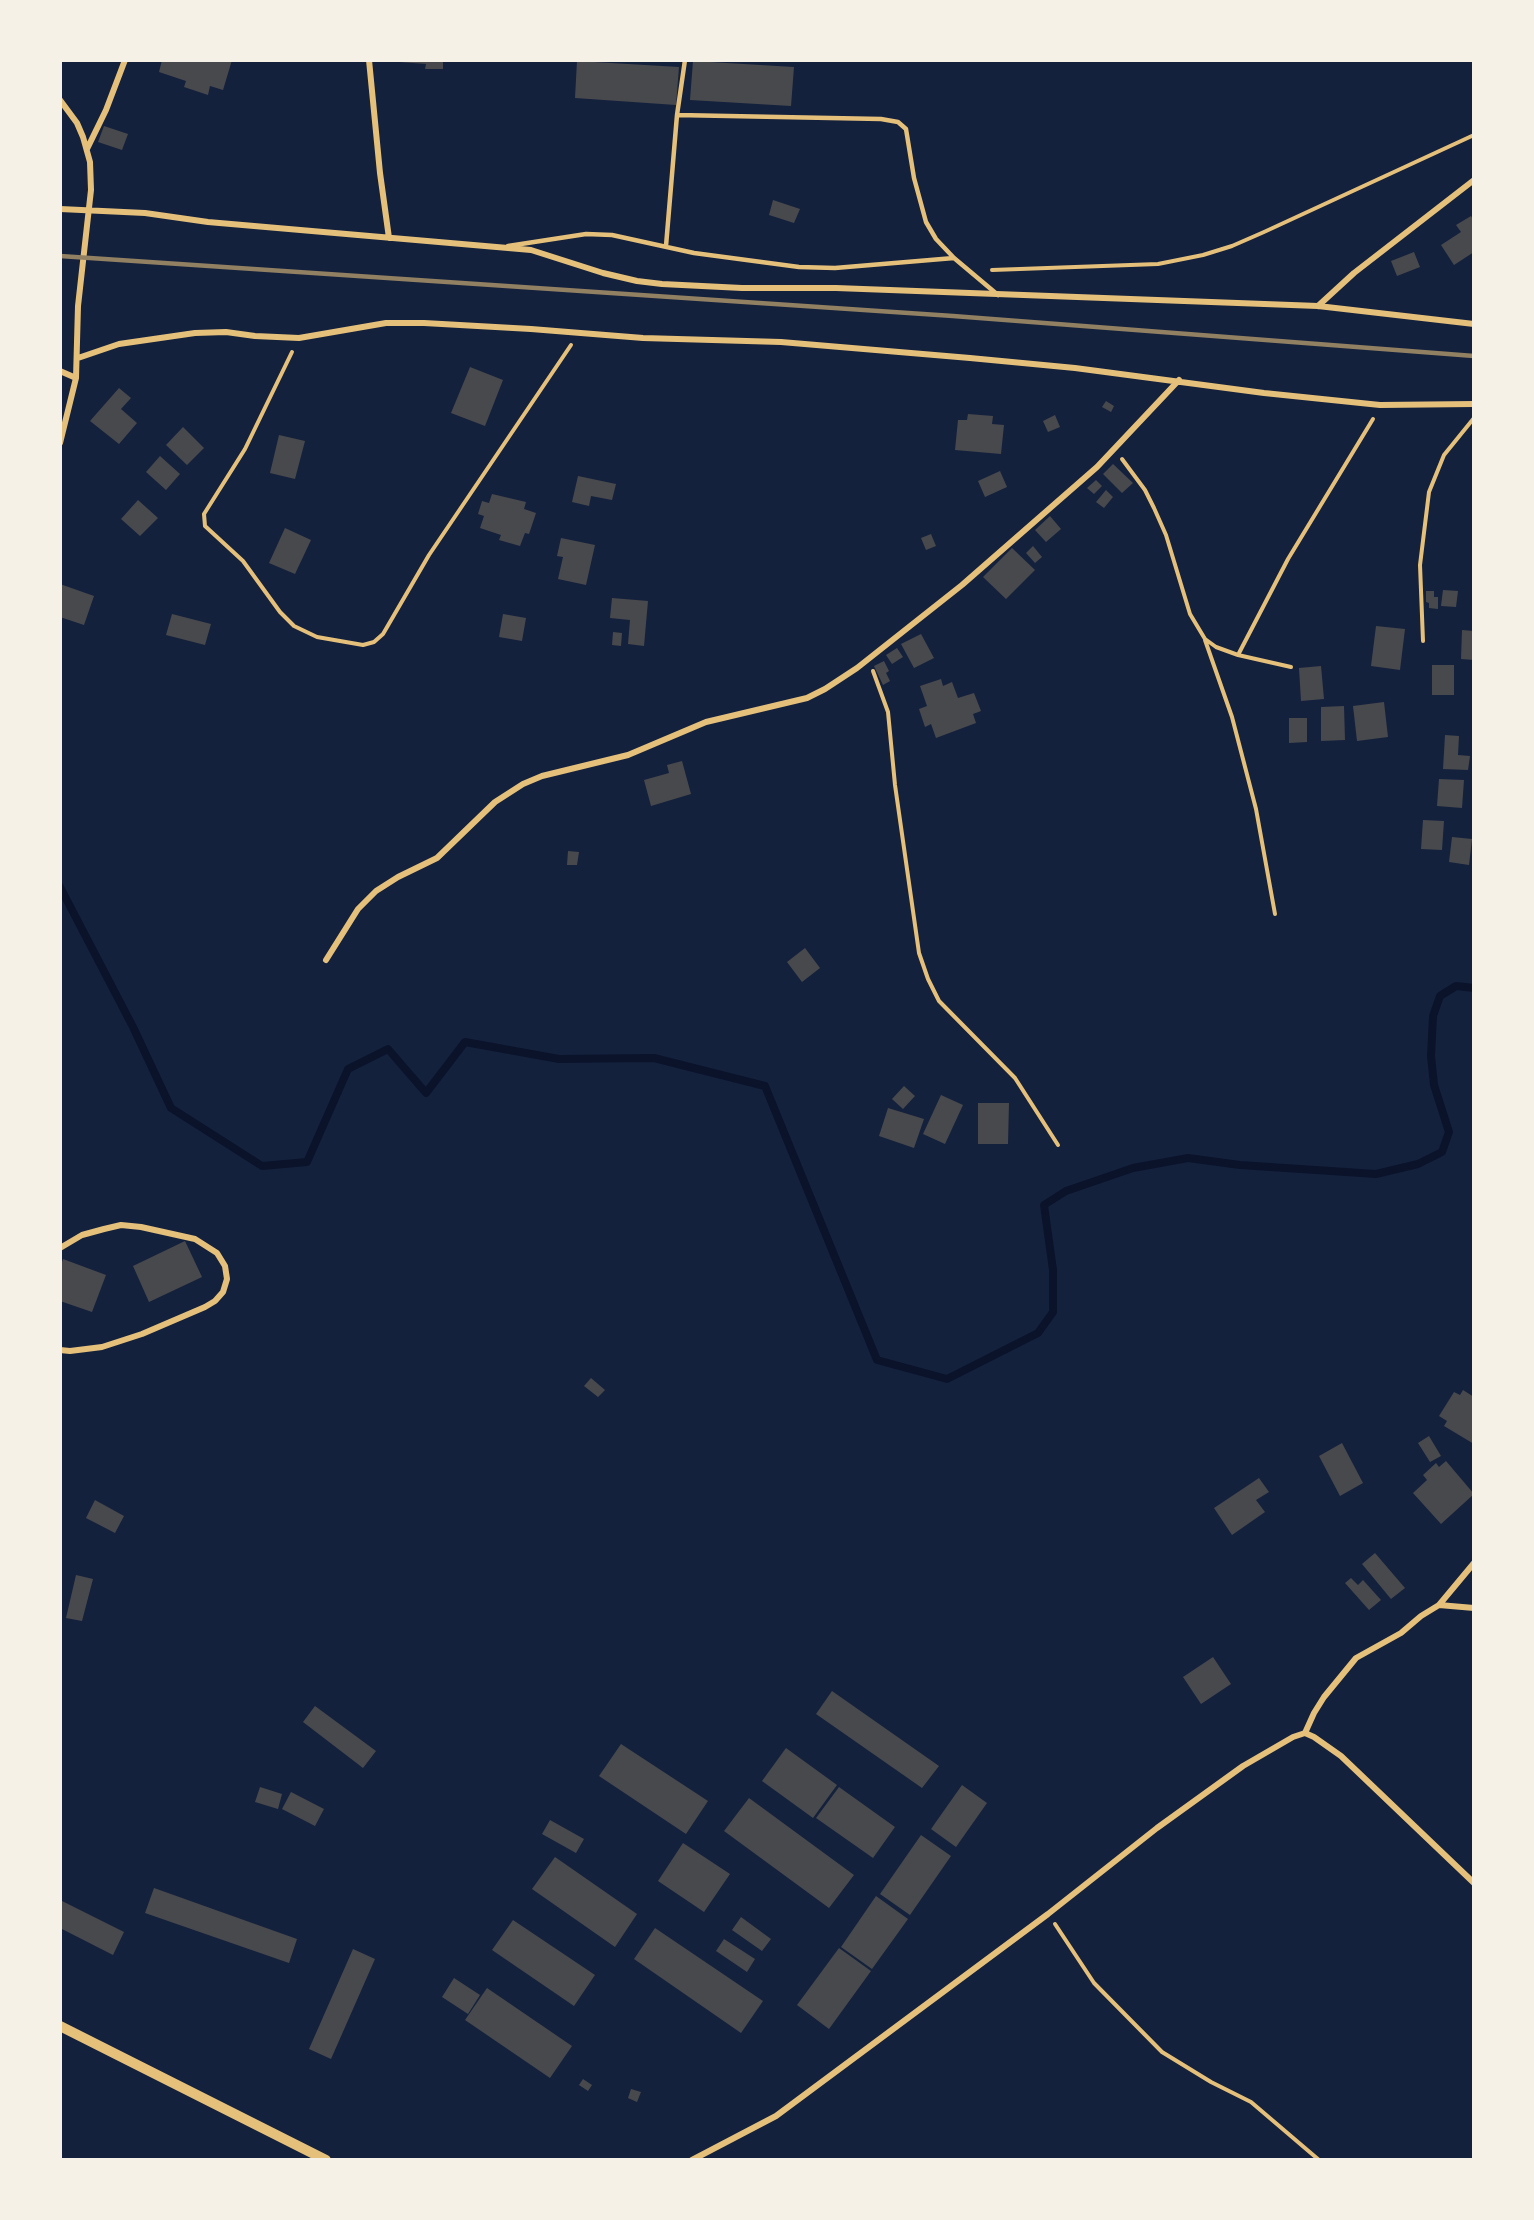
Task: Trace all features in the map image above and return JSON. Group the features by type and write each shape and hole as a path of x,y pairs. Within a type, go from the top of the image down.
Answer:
{"street":[{"path":"87,150 126,60"},
{"path":"369,60 389,238"},
{"path":"60,100 77,123 87,150 91,177 78,306 76,378 60,443"},
{"path":"1318,306 1362,267 1474,180"},
{"path":"60,209 145,213 231,224 531,250 603,273 637,281 742,288 836,288 1318,306 1474,324"},
{"path":"78,358 119,344 195,333 226,332 264,337 299,338 386,323 580,332 643,338 781,342 1075,368 1179,380 1263,393 1380,405 1474,404"},
{"path":"60,370 76,378"},
{"path":"326,960 358,909 376,891 398,877 437,858 495,802 523,784 542,776 628,755 706,722 807,698 825,689 867,660 962,585 1114,449 1179,380"},
{"path":"60,1248 82,1235 104,1229 121,1226 141,1227 195,1239 217,1253 225,1266 227,1279 223,1292 215,1301 142,1334 102,1347 60,1350"},
{"path":"692,2160 776,2116 1048,1914 1157,1828 1243,1766 1293,1737 1305,1733 1324,1696 1356,1658 1401,1632 1439,1605 1474,1563"},
{"path":"1439,1605 1474,1608"},
{"path":"1305,1733 1323,1743 1354,1768 1474,1883"},
{"path":"60,2026 322,2159"}],"lane":[{"path":"666,246 677,115 685,60"},
{"path":"677,115 881,119 898,122 906,129 914,178 926,222 936,239 954,258 998,294"},
{"path":"504,247 586,234 612,235 714,256 799,267 835,268 954,258"}],"path":[{"path":"971,272 1158,264 1203,255 1232,246 1474,135"},
{"path":"299,338 245,449 204,514 205,526 243,561 280,612 294,626 317,637 363,645 374,642 383,634 429,555 580,332"},
{"path":"1238,655 1288,559 1380,405"},
{"path":"1423,640 1420,565 1429,492 1444,455 1474,417"},
{"path":"1114,449 1145,490 1154,508 1166,535 1190,614 1205,639 1232,717 1256,809 1275,914"},
{"path":"1205,639 1216,647 1238,655 1291,667"},
{"path":"867,660 888,712 895,785 919,953 928,979 939,1001 1015,1078 1058,1145"},
{"path":"1048,1914 1094,1983 1162,2052 1211,2082 1251,2102 1319,2160"}],"building":[{"path":"162,60 232,60 223,90 210,86 208,95 184,87 186,81 159,72"},
{"path":"400,60 443,60 443,69 425,69 426,64 400,62"},
{"path":"577,61 679,67 676,105 575,98"},
{"path":"693,61 794,67 791,106 690,100"},
{"path":"104,126 128,134 122,150 98,142"},
{"path":"773,200 800,209 794,223 769,215"},
{"path":"1471,216 1474,221 1474,252 1454,265 1441,245 1461,232 1456,225"},
{"path":"1414,252 1420,267 1397,276 1391,261"},
{"path":"470,367 503,380 485,426 451,413"},
{"path":"119,388 131,398 121,409 137,423 119,444 90,421"},
{"path":"1106,401 1114,406 1111,412 1102,407"},
{"path":"968,414 993,416 992,424 1004,425 1001,454 955,450 958,420 967,420"},
{"path":"1055,415 1060,427 1048,432 1043,421"},
{"path":"183,427 204,448 187,465 166,445"},
{"path":"279,435 305,441 295,479 270,473"},
{"path":"160,456 180,474 166,490 146,472"},
{"path":"1113,464 1133,483 1122,493 1103,474"},
{"path":"1000,471 1007,487 985,497 978,481"},
{"path":"578,476 616,484 612,500 591,496 589,506 572,502"},
{"path":"1096,480 1102,486 1094,494 1087,488"},
{"path":"1106,490 1113,497 1104,508 1096,502"},
{"path":"492,494 526,502 524,509 536,513 529,534 525,533 520,546 499,540 501,535 480,528 484,516 478,514 482,501 489,503"},
{"path":"138,500 158,518 140,536 121,519"},
{"path":"1050,516 1061,529 1046,542 1035,530"},
{"path":"285,528 311,540 295,574 269,563"},
{"path":"931,534 936,546 926,550 921,538"},
{"path":"561,538 595,545 586,585 558,579 563,557 557,556"},
{"path":"1033,546 1042,557 1035,563 1026,553"},
{"path":"1012,548 1035,570 1006,599 983,577"},
{"path":"60,584 94,596 84,625 60,617"},
{"path":"1443,590 1458,591 1456,607 1441,606"},
{"path":"1426,591 1434,591 1434,597 1438,597 1438,609 1429,608 1429,603 1426,602"},
{"path":"612,598 648,601 644,646 628,644 630,620 610,618"},
{"path":"172,614 211,624 205,645 166,635"},
{"path":"503,614 526,618 522,641 499,637"},
{"path":"1376,626 1405,629 1400,670 1371,666"},
{"path":"1462,630 1474,631 1474,660 1461,659"},
{"path":"613,632 622,633 621,646 612,645"},
{"path":"921,634 934,658 914,668 901,644"},
{"path":"897,648 903,657 892,664 886,655"},
{"path":"884,661 889,671 886,673 890,681 883,685 874,666"},
{"path":"1432,665 1454,665 1454,695 1432,695"},
{"path":"1321,666 1324,699 1301,701 1299,668"},
{"path":"941,679 943,686 952,682 958,698 974,693 981,711 973,714 976,723 936,738 931,724 925,727 919,709 927,706 920,686"},
{"path":"1384,702 1388,737 1357,741 1353,706"},
{"path":"1344,706 1345,740 1321,741 1321,707"},
{"path":"1289,718 1307,718 1307,742 1289,743"},
{"path":"1445,735 1459,736 1458,755 1470,756 1468,770 1443,769"},
{"path":"682,761 691,794 651,806 644,780 669,773 667,765"},
{"path":"1439,779 1464,780 1462,808 1437,806"},
{"path":"1423,820 1444,821 1442,850 1421,849"},
{"path":"1452,837 1472,839 1469,865 1449,862"},
{"path":"568,851 579,852 577,865 567,865"},
{"path":"805,948 820,968 802,982 787,962"},
{"path":"904,1086 915,1096 903,1109 892,1099"},
{"path":"941,1095 963,1105 945,1144 923,1134"},
{"path":"978,1103 1009,1103 1008,1144 978,1144"},
{"path":"888,1108 924,1119 914,1148 879,1136"},
{"path":"185,1241 202,1277 149,1302 133,1266"},
{"path":"63,1259 106,1275 92,1312 60,1301 60,1268"},
{"path":"591,1378 605,1390 598,1397 584,1386"},
{"path":"1463,1390 1474,1397 1474,1444 1444,1426 1447,1421 1439,1416 1454,1392 1460,1395"},
{"path":"1429,1436 1441,1456 1430,1462 1418,1443"},
{"path":"1342,1443 1363,1483 1340,1496 1319,1456"},
{"path":"1446,1461 1474,1494 1441,1524 1413,1493 1427,1480 1423,1475 1436,1463 1439,1467"},
{"path":"1259,1478 1269,1492 1256,1500 1265,1512 1232,1535 1214,1508"},
{"path":"95,1500 124,1516 115,1533 86,1518"},
{"path":"1375,1553 1405,1588 1391,1599 1362,1564"},
{"path":"76,1575 93,1579 82,1621 66,1618"},
{"path":"1351,1578 1358,1585 1363,1580 1381,1600 1369,1610 1345,1583"},
{"path":"1213,1657 1231,1684 1201,1704 1183,1677"},
{"path":"832,1691 939,1766 922,1788 816,1714"},
{"path":"315,1706 376,1751 363,1768 303,1722"},
{"path":"621,1744 708,1801 686,1834 599,1776"},
{"path":"786,1748 837,1785 813,1818 762,1781"},
{"path":"962,1785 987,1803 956,1847 931,1829"},
{"path":"260,1787 282,1794 278,1809 255,1802"},
{"path":"839,1787 895,1827 873,1858 816,1818"},
{"path":"291,1792 324,1809 315,1826 282,1809"},
{"path":"749,1798 854,1875 829,1908 724,1831"},
{"path":"550,1820 584,1839 576,1853 542,1834"},
{"path":"921,1835 951,1856 910,1915 880,1894"},
{"path":"683,1843 730,1874 704,1912 658,1881"},
{"path":"555,1857 637,1914 615,1947 532,1889"},
{"path":"154,1888 297,1939 289,1963 145,1913"},
{"path":"876,1896 908,1919 872,1969 841,1947"},
{"path":"60,1900 124,1932 113,1955 60,1928"},
{"path":"741,1917 771,1939 762,1951 732,1930"},
{"path":"513,1920 595,1975 574,2006 492,1950"},
{"path":"655,1928 763,2001 741,2033 634,1959"},
{"path":"724,1939 755,1959 747,1972 716,1951"},
{"path":"839,1948 871,1971 829,2029 797,2005"},
{"path":"353,1949 375,1959 331,2059 309,2049"},
{"path":"454,1978 480,1995 468,2014 442,1997"},
{"path":"487,1988 572,2046 550,2078 465,2020"},
{"path":"583,2079 592,2085 588,2091 579,2085"},
{"path":"631,2089 641,2092 637,2102 628,2098"}],"waterway":[{"path":"60,887 133,1027 171,1108 262,1166 307,1162 348,1069 388,1049 426,1093 465,1042 559,1059 654,1058 765,1086 877,1360 947,1379 1038,1333 1053,1312 1053,1270 1044,1205 1066,1191 1133,1168 1188,1158 1240,1165 1376,1174 1418,1164 1442,1152 1449,1132 1434,1085 1431,1056 1433,1016 1440,996 1456,986 1474,988"}],"railway":[{"path":"60,256 953,316 1474,356"}]}
